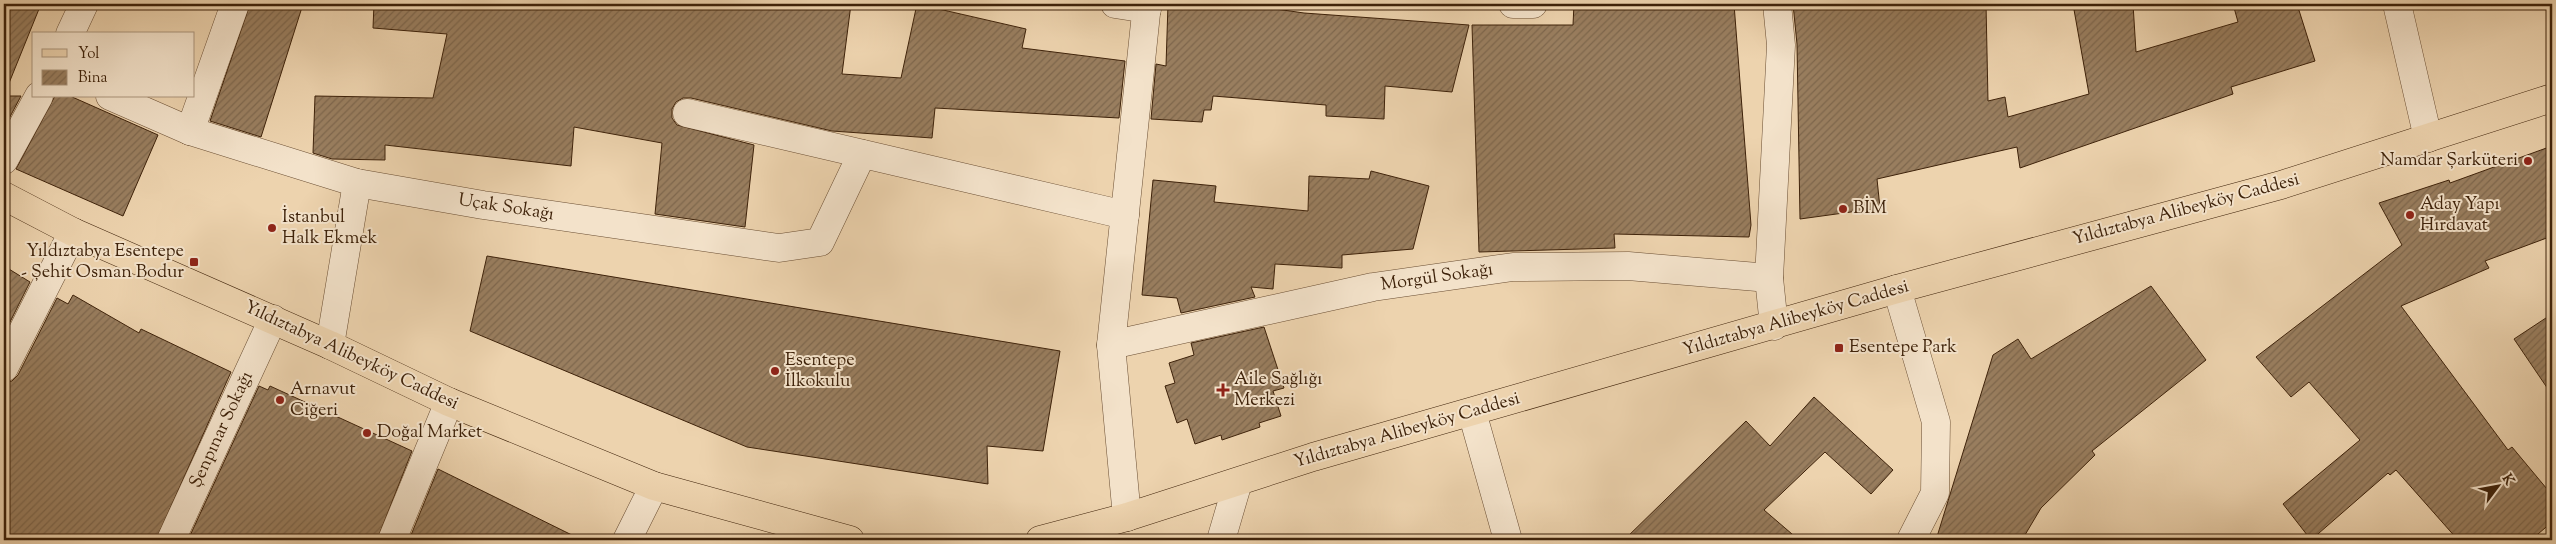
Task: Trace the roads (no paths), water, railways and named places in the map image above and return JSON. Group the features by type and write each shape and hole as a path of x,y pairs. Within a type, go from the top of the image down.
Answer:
{"main road":[{"name":"Yıldıztabya Alibeyköy Caddesi","path":"1054,538 1313,458 1897,289 2281,185 2552,98"},
{"name":"Yıldıztabya Alibeyköy Caddesi","path":"4,196 73,232 273,319 449,402 654,486 850,540"}],"street":[{"path":"71,32 84,4"},
{"path":"190,131 235,4"},
{"path":"1115,4 1147,6 1111,344 1126,517"},
{"path":"1513,4 1533,4"},
{"path":"1774,326 1769,278 1781,45 1778,4"},
{"path":"2397,4 2428,138"},
{"path":"4,160 38,98"},
{"name":"Uçak Sokağı","path":"115,98 190,131 357,183 483,205 779,248 820,242 862,154"},
{"path":"687,113 1125,215"},
{"path":"330,345 357,183"},
{"path":"4,368 73,232"},
{"name":"Morgül Sokağı","path":"1111,344 1373,287 1513,266 1628,266 1769,278"},
{"path":"1897,289 1936,422 1935,493 1911,540"},
{"name":"Şenpınar Sokağı","path":"170,540 273,319"},
{"path":"392,540 449,402"},
{"path":"1472,412 1508,540"},
{"path":"1221,540 1238,482"},
{"path":"627,540 654,486"}],"place":[{"name":"Namdar Şarküteri","path":"2528,161"},
{"name":"BİM","path":"1843,209"},
{"name":"Aday Yapı Hırdavat","path":"2410,215"},
{"name":"İstanbul Halk Ekmek","path":"272,228"},
{"name":"Yıldıztabya Esentepe - Şehit Osman Bodur","path":"194,262"},
{"name":"Esentepe Park","path":"1839,348"},
{"name":"Esentepe İlkokulu","path":"775,371"},
{"name":"Aile Sağlığı Merkezi","path":"1223,390"},
{"name":"Arnavut Ciğeri","path":"280,400"},
{"name":"Doğal Market","path":"367,433"}]}
